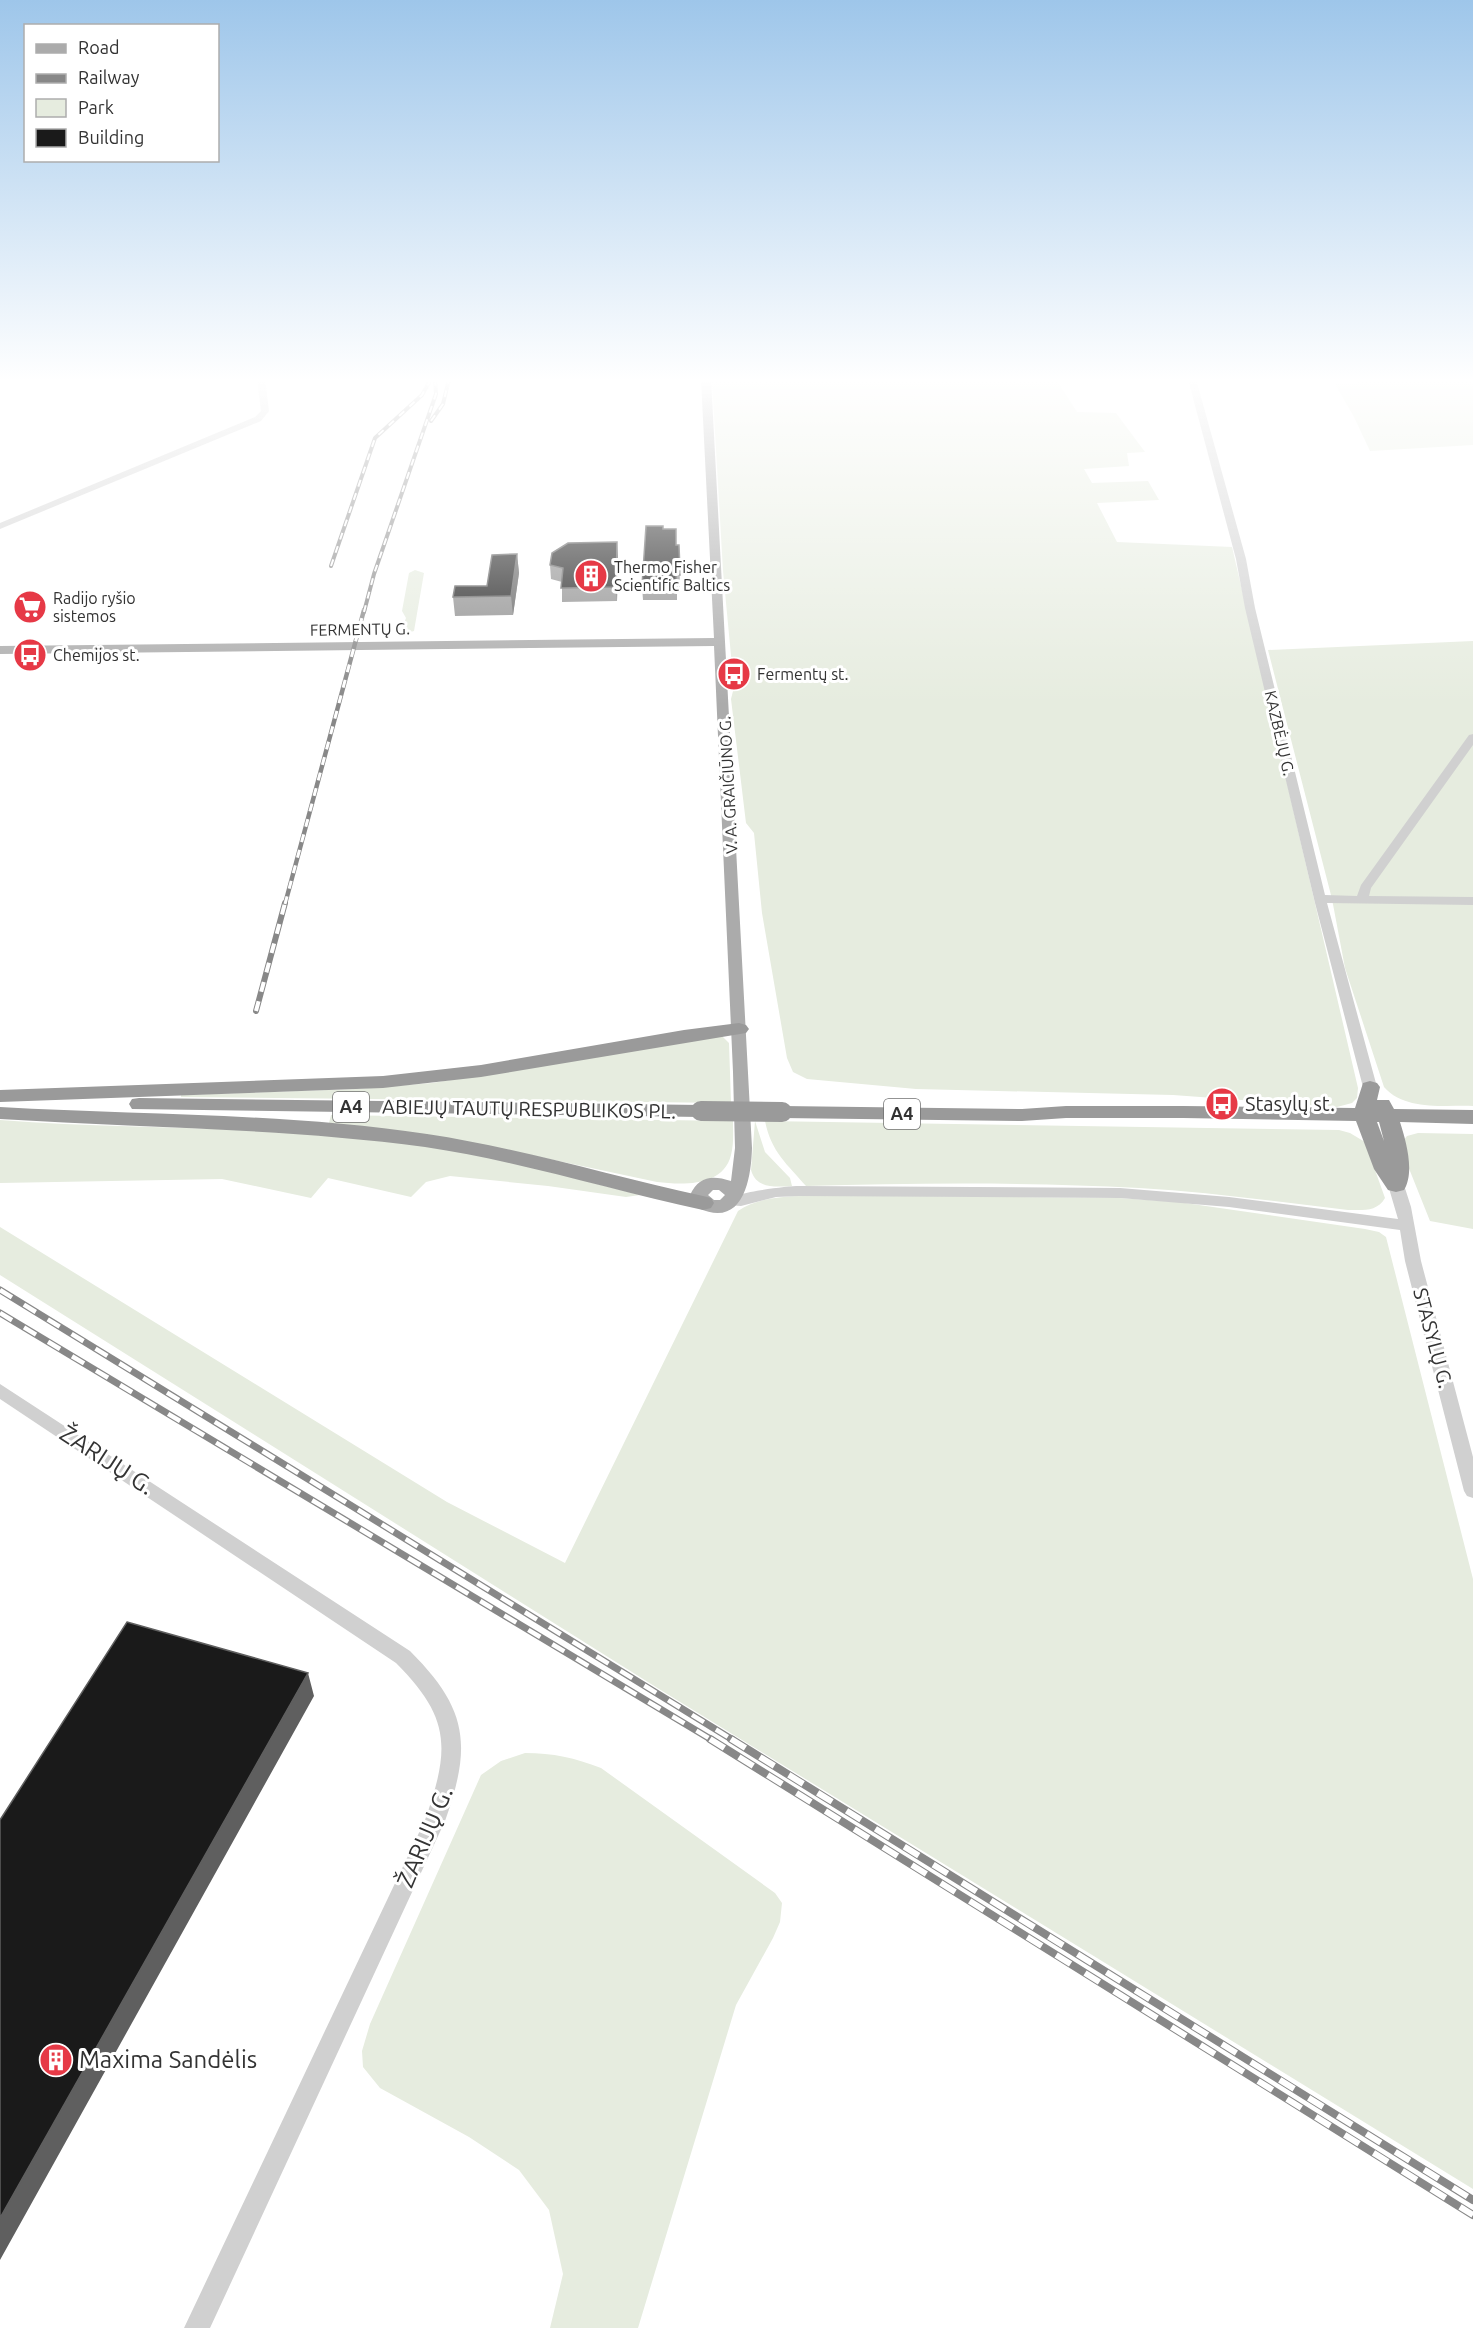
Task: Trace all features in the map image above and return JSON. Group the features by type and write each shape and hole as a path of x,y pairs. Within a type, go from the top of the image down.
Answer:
{"highway":[{"path":"0,1096 394,1081 481,1071 684,1036 739,1029"},
{"path":"1370,1087 1367,1121 1385,1169 1396,1185"},
{"path":"1370,1087 1390,1122 1397,1160 1396,1185"},
{"name":"ABIEJŲ TAUTŲ RESPUBLIKOS PL.","path":"0,1102 1022,1115 1075,1120 1367,1121 1473,1129"},
{"path":"0,1113 313,1128 405,1138 501,1155 703,1203"},
{"name":"ABIEJŲ TAUTŲ RESPUBLIKOS PL.","path":"1390,1122 1473,1117"}],"main road":[{"name":"V. A. GRAIČIŪNO G.","path":"712,488 743,1127 743,1171 729,1190"},
{"name":"FERMENTŲ G.","path":"0,650 720,642"},
{"path":"703,1203 720,1206 729,1190 729,1171 742,1155"}],"street":[{"path":"0,526 92,488"},
{"name":"KAZBĖJŲ G.","path":"1221,488 1241,560 1250,608 1320,899 1370,1087"},
{"path":"1362,900 1365,888 1473,737"},
{"path":"1320,899 1473,901"},
{"name":"STASYLŲ G.","path":"1396,1185 1413,1261 1473,1491"},
{"path":"729,1190 757,1198 776,1192 881,1190 1120,1193 1229,1202 1407,1226"},
{"name":"ŽARIJŲ G.","path":"0,1390 403,1657 424,1676 438,1694 446,1712 453,1750 451,1772 435,1821 197,2328"}],"green space":[{"path":"718,488 1152,488 1159,500 1097,503 1117,542 1232,547 1358,1088 1357,1098 1352,1103 1337,1107 1173,1095 916,1089 807,1079 793,1072 787,1058 762,913 754,833 746,823 731,699 734,687 723,571"},
{"path":"415,570 424,573 414,631 404,634 401,631 406,618 402,611 409,573"},
{"path":"1473,641 1473,1106 1426,1105 1403,1100 1384,1087 1345,968 1332,899 1268,650"},
{"path":"722,1036 729,1043 731,1103 181,1097 181,1095 358,1089 432,1083"},
{"path":"331,1115 733,1121 733,1142 727,1165 720,1173 701,1182 667,1183 498,1148 329,1123"},
{"path":"0,1120 311,1133 363,1138 471,1154 640,1195 626,1197 450,1176 426,1182 411,1197 328,1178 311,1198 222,1179 0,1183"},
{"path":"755,1121 765,1152 790,1178 792,1186 767,1186 757,1181 754,1176 751,1170"},
{"path":"765,1121 1339,1130 1350,1133 1365,1142 1385,1198 1374,1208 1348,1210 1191,1192 1098,1186 889,1184 806,1186 776,1150"},
{"path":"1418,1133 1473,1134 1473,1229 1430,1221 1402,1151 1403,1141 1407,1136"},
{"path":"840,1195 1119,1198 1178,1202 1365,1229 1379,1232 1386,1237 1473,1579 1473,2189 659,1689 0,1275 0,1227 447,1502 565,1563 738,1211 749,1205 774,1198"},
{"path":"525,1753 564,1757 601,1768 775,1893 782,1903 780,1922 773,1938 736,2005 638,2328 550,2328 563,2274 549,2210 519,2170 469,2137 380,2088 363,2067 362,2051 370,2024 481,1775 501,1761"}],"building":[{"name":"Thermo Fisher Scientific Baltics","path":"646,526 676,529 680,571 680,575 676,575 677,585 642,586"},
{"name":"Thermo Fisher Scientific Baltics","path":"617,542 616,587 561,588 563,568 550,565 552,553 568,543"},
{"path":"517,554 511,596 453,597 455,586 487,586 492,555"},
{"name":"Maxima Sandėlis","path":"127,1622 308,1673 0,2218 0,1820"}],"railway":[{"path":"331,566 358,488"},
{"path":"364,612 374,574 404,488"},
{"path":"285,904 364,610"},
{"path":"256,1011 285,903"},
{"path":"0,1290 733,1740"},
{"path":"0,1313 712,1740"},
{"path":"710,1739 1473,2215"},
{"path":"731,1739 1473,2200"}],"place":[{"name":"Thermo Fisher Scientific Baltics","path":"591,576"},
{"name":"Radijo ryšio sistemos","path":"30,607"},
{"name":"Chemijos st.","path":"30,655"},
{"name":"Fermentų st.","path":"734,674"},
{"name":"Stasylų st.","path":"1222,1104"},
{"name":"Maxima Sandėlis","path":"56,2060"}]}
